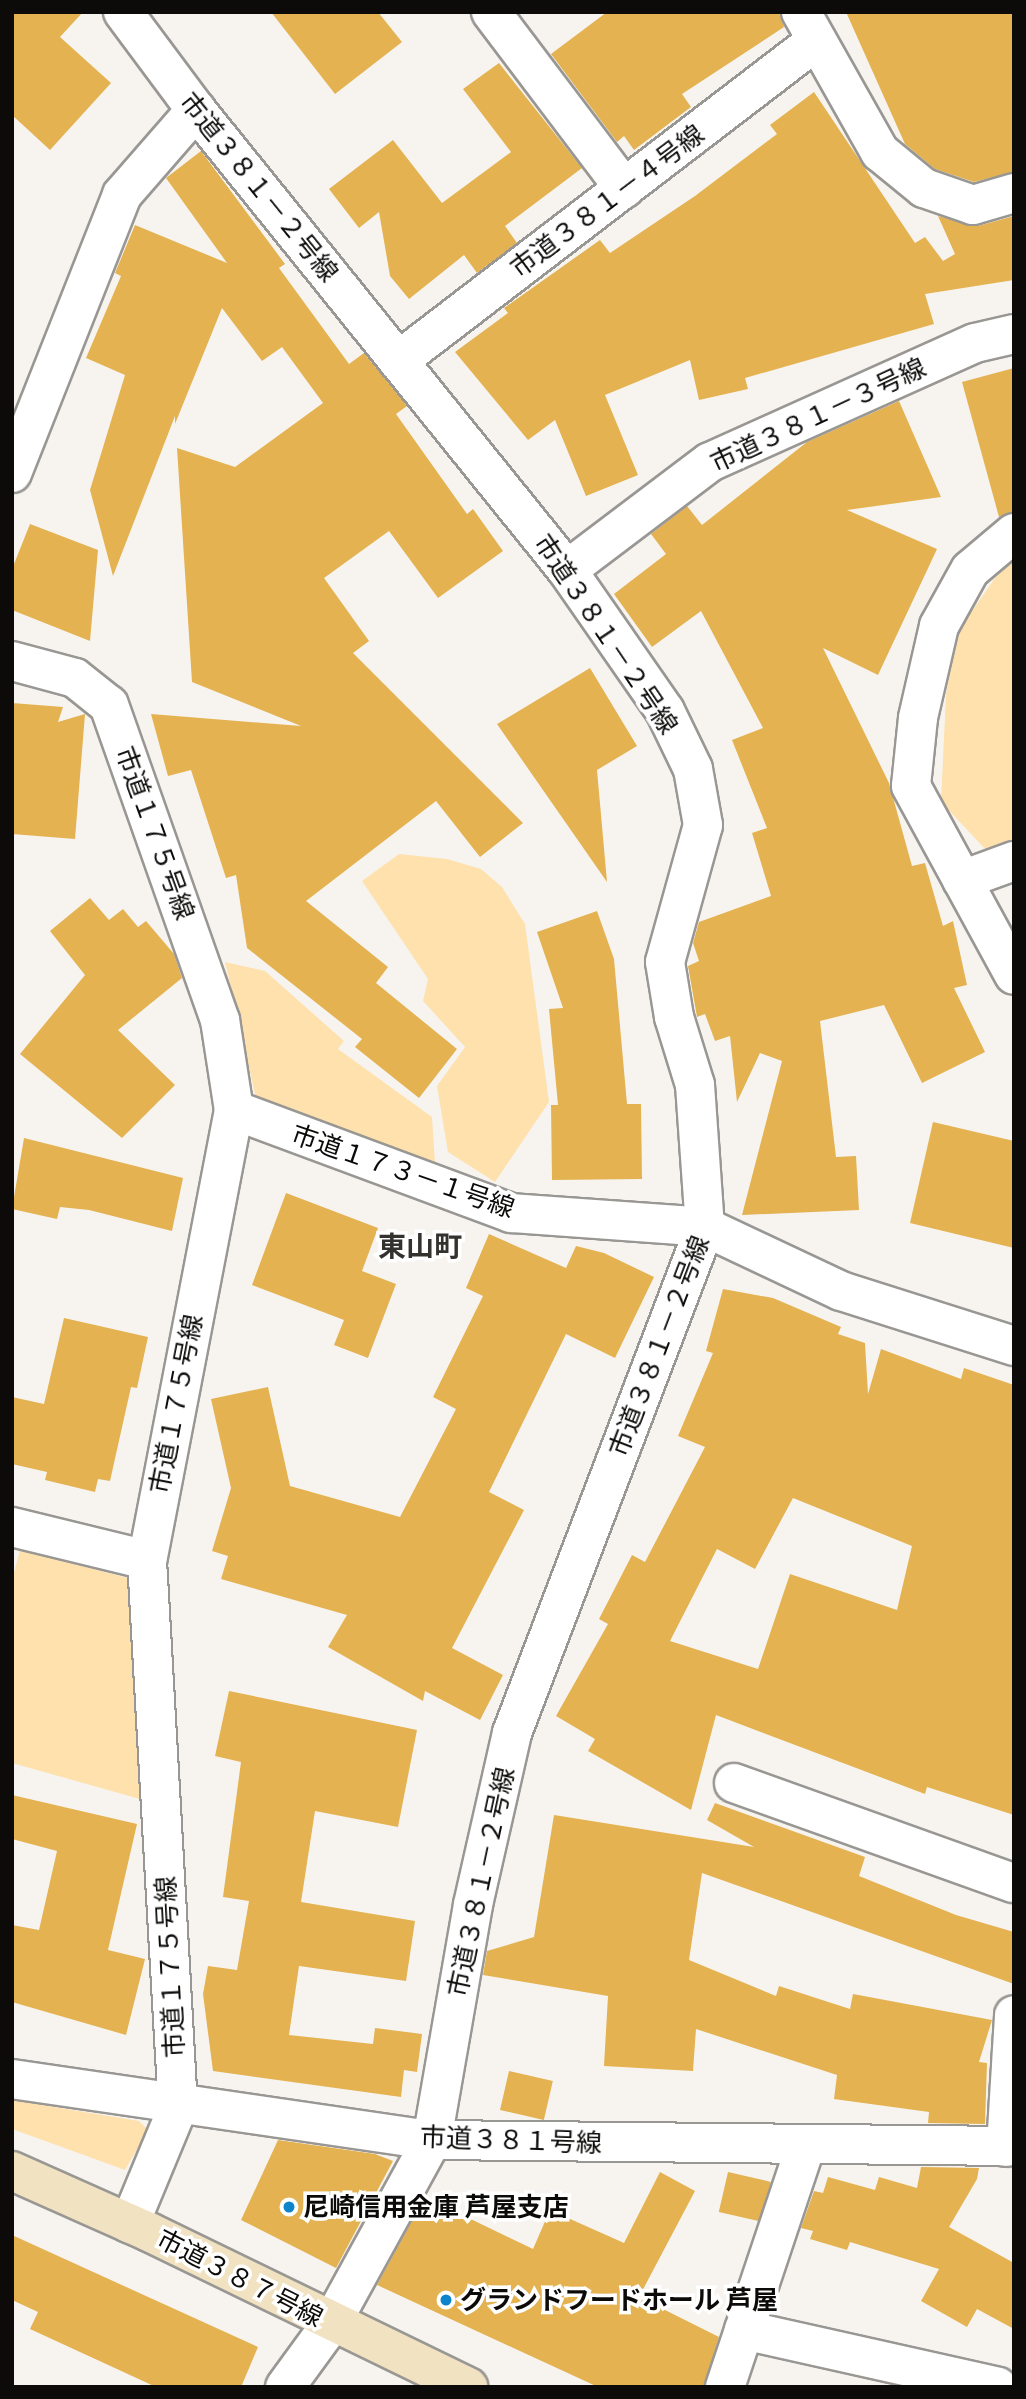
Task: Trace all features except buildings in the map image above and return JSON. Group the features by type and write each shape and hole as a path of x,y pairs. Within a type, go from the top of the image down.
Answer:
{"street":[{"name":"市道３８１－２号線","path":"123,12 196,110 567,570 665,711 692,769 703,825 665,962 674,1017 695,1085 705,1227 512,1733 473,1905 432,2140 331,2324 285,2387"},
{"path":"491,12 624,188"},
{"path":"808,27 880,152 924,188 973,205 1014,193"},
{"name":"市道３８１－４号線","path":"398,361 624,188 808,27"},
{"path":"12,472 122,195 196,110"},
{"name":"市道３８１－３号線","path":"567,570 710,462 975,343 1014,334"},
{"path":"1014,533 970,570 939,626 918,718 911,786 1014,975"},
{"name":"市道１７５号線","path":"12,662 75,678 109,705 220,1020 234,1110 147,1560 178,2107 130,2223"},
{"path":"962,880 1014,861"},
{"name":"市道１７３－１号線","path":"234,1110 511,1213 705,1227 841,1291 1014,1346"},
{"path":"12,1527 147,1560"},
{"path":"734,1783 1014,1883"},
{"path":"1010,2147 1014,2015"},
{"name":"市道３８１号線","path":"12,2079 178,2107 432,2140 805,2148 1010,2147"},
{"path":"725,2387 805,2148"},
{"name":"市道３８７号線","path":"12,2171 130,2223 331,2324 468,2387"},
{"path":"744,2330 998,2387"}],"shaded area":[{"path":"1014,559 1014,841 987,851 941,802 946,695 956,634 995,578"},
{"path":"399,854 447,859 481,869 502,887 525,924 549,1102 495,1182 448,1152 437,1086 465,1047 423,1001 428,979 362,881"},
{"path":"225,962 265,971 344,1041 338,1049 432,1117 435,1163 256,1098"},
{"path":"20,1550 132,1579 147,1801 12,1763 12,1580"},
{"path":"12,2100 139,2121 148,2130 125,2170 12,2129"}],"place":[{"name":"尼崎信用金庫 芦屋支店","path":"289,2207"},
{"name":"グランドフードホール 芦屋","path":"446,2300"}],"district":[{"name":"東山町","path":"420,1246"}]}
